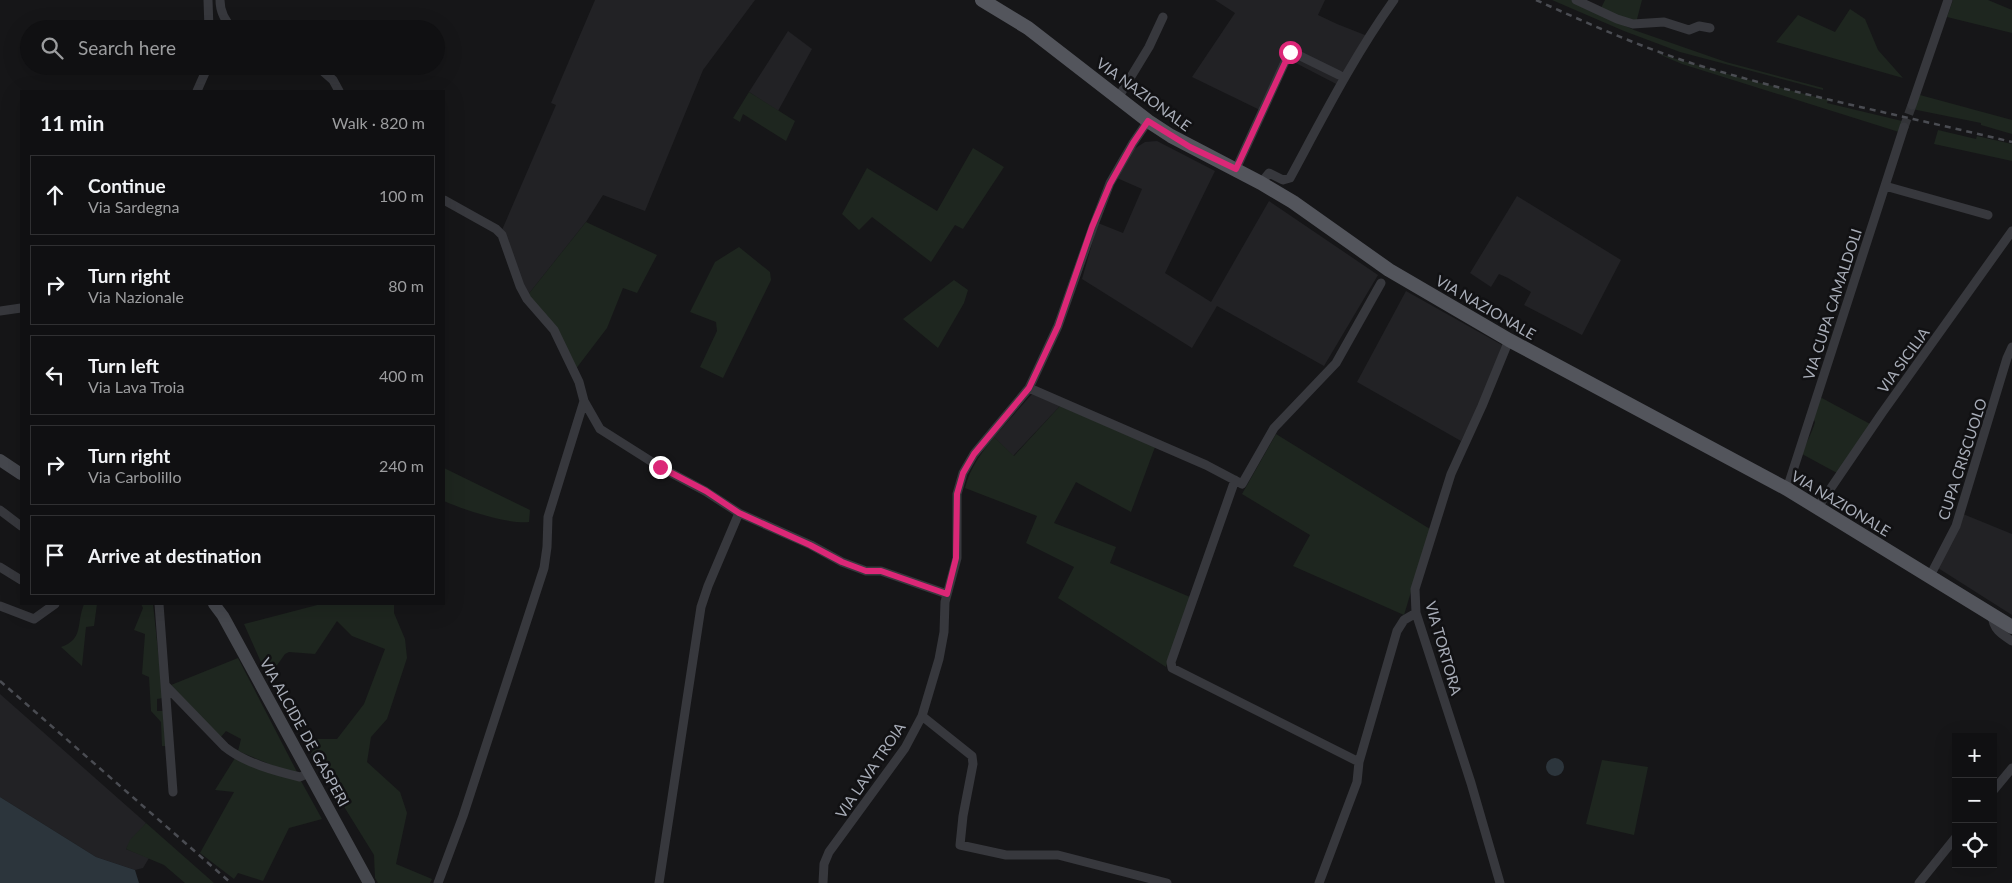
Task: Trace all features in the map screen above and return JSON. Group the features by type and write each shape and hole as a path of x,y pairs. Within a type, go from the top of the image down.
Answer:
{"main road":[{"name":"VIA NAZIONALE","path":"982,0 1028,28 1148,121 1190,147 1236,169 1293,202 1384,277 1509,340 1786,489 2012,627"}],"street":[{"path":"208,0 209,20"},
{"path":"220,0 220,7 226,20"},
{"path":"1261,183 1269,174 1283,180 1290,178 1345,76 1373,29 1394,0"},
{"path":"1576,0 1617,19 1633,24 1664,22 1688,30 1699,26 1710,28"},
{"path":"1912,105 1948,0"},
{"path":"1118,98 1149,47 1163,17"},
{"path":"1236,169 1290,52 1339,75"},
{"path":"197,90 204,75"},
{"path":"327,75 333,80 338,90"},
{"name":"VIA LAVA TROIA","path":"823,883 824,864 829,852 905,748 922,716 939,659 944,632 947,594 956,558 957,494 963,473 974,454 1029,388 1058,326 1092,227 1110,184 1148,121"},
{"name":"VIA CUPA CAMALDOLI","path":"1786,489 1904,127"},
{"path":"1885,186 1988,215"},
{"path":"445,201 496,229 502,235 520,286 527,298 554,330 579,382 584,401 600,429 660,467 706,491 739,513 810,545 842,562 866,571 881,571 947,594"},
{"name":"VIA SICILIA","path":"1818,507 1882,413 2012,231"},
{"path":"1029,388 1206,465 1242,484 1274,428 1336,363 1384,277"},
{"path":"0,310 20,308"},
{"name":"VIA TORTORA","path":"1500,883 1462,755 1416,613 1415,589 1451,474 1509,340"},
{"name":"CUPA CRISCUOLO","path":"1930,576 1956,526 2012,347"},
{"path":"438,883 466,807 544,568 548,517 584,401"},
{"path":"0,460 20,473"},
{"path":"1235,480 1171,662 1172,668 1208,688 1359,762"},
{"path":"0,510 20,525"},
{"path":"659,883 701,607 739,513"},
{"path":"0,567 20,579"},
{"path":"0,606 34,619 54,605"},
{"path":"158,605 173,792"},
{"name":"VIA ALCIDE DE GASPERI","path":"215,605 223,616 367,880"},
{"path":"1319,883 1357,782 1359,762 1397,631 1404,620 1416,613"},
{"name":"VIA NAZIONALE","path":"1992,615 1993,625 2012,642"},
{"path":"165,685 234,754 280,773 300,778 309,773"},
{"path":"922,716 972,756 974,764 963,816 960,845 1006,855 1058,855 1166,883"},
{"path":"1997,786 2012,768"},
{"path":"1919,883 1952,842"}],"shaded area":[{"path":"595,0 755,0 703,70 645,211 603,195 586,222 527,296 502,230 556,105 551,103"},
{"path":"1215,0 1325,0 1318,15 1370,37 1342,87 1290,60 1262,111 1192,77 1235,13"},
{"path":"1552,0 1571,0 1634,30 1726,62 1823,88 1823,90 1680,52 1624,31"},
{"path":"1605,0 1642,0 1636,23 1600,10"},
{"path":"1953,0 1988,0 2012,10 2012,33 1947,17"},
{"path":"1850,9 1865,19 1878,50 1903,78 1776,42 1798,15 1835,32"},
{"path":"788,31 812,49 778,111 749,92"},
{"path":"1656,53 1741,78 1828,100 1827,103 1902,121 1899,132 1682,64"},
{"path":"749,92 795,121 786,141 743,114 740,122 733,118"},
{"path":"1920,95 2012,120 2012,134 1981,125 1981,123 1912,109"},
{"path":"1938,130 1976,139 1977,136 2012,144 2012,161 1934,144"},
{"path":"1157,141 1215,171 1165,273 1211,302 1269,201 1378,275 1324,366 1217,306 1192,348 1082,279 1098,223 1123,233 1142,189 1117,178 1134,149 1145,142"},
{"path":"973,148 1004,167 963,229 955,225 931,262 872,217 859,230 842,214 867,168 937,211"},
{"path":"1517,196 1621,260 1582,335 1524,305 1531,292 1508,278 1499,274 1491,287 1470,273"},
{"path":"586,222 657,255 637,293 623,288 607,328 575,370 527,296"},
{"path":"739,247 770,272 771,280 723,378 700,367 717,331 716,322 690,312 715,262"},
{"path":"954,280 968,290 964,303 938,348 903,319"},
{"path":"1406,291 1502,345 1483,397 1461,441 1357,382"},
{"path":"1032,394 1060,406 1013,456 994,437"},
{"path":"1820,397 1872,425 1837,473 1802,454 1814,426 1813,418"},
{"path":"1060,406 1155,447 1131,512 1076,482 1054,523 1116,547 1110,563 1190,597 1166,667 1058,598 1074,567 1026,543 1037,516 965,488 976,461 994,437 1014,456"},
{"path":"1276,434 1430,529 1404,615 1293,566 1310,535 1242,494"},
{"path":"445,468 530,510 529,522 498,519 445,501"},
{"path":"1963,514 2012,534 2012,615 1938,568"},
{"path":"84,605 97,605 94,626 86,627 82,666 61,647 73,640 76,635"},
{"path":"142,605 153,605 163,698 157,699 157,711 163,711 166,746 162,746 161,722 151,711 149,677 142,674 145,634 134,630 143,608"},
{"path":"317,605 394,605 394,613 405,639 407,658 387,719 371,737 367,762 400,792 407,813 396,864 432,879 430,883 378,883 375,878 374,855 304,742 315,739 337,739 364,704 385,649 352,636 337,621 315,654 289,652 285,654 268,678 244,624"},
{"path":"238,658 297,772 281,769 238,751 241,739 226,731 220,738 171,685"},
{"path":"0,694 146,823 126,849 149,858 143,868 135,870 96,857 0,797"},
{"path":"235,758 301,781 322,819 289,828 263,881 238,873 234,879 200,853 234,792 215,790"},
{"path":"1555,758 1563,763 1564,767 1559,775 1555,776 1547,771 1546,767 1551,759"},
{"path":"1602,760 1648,767 1634,835 1586,824"},
{"path":"0,797 96,857 135,870 139,883 0,883"},
{"path":"146,823 214,883 185,883 164,865 126,849 130,840"}],"tunnel":[{"path":"1904,127 1912,105"}],"railway":[{"path":"1536,0 1632,42 1731,75 2012,142"},
{"path":"0,681 231,883"}],"route":[{"path":"660,467 706,491 739,513 810,545 842,562 866,571 881,571 947,594 956,558 956,513 959,482 974,454 1029,388 1058,326 1082,262 1092,227 1110,184 1133,143 1148,121 1190,147 1236,169 1290,52"}]}
